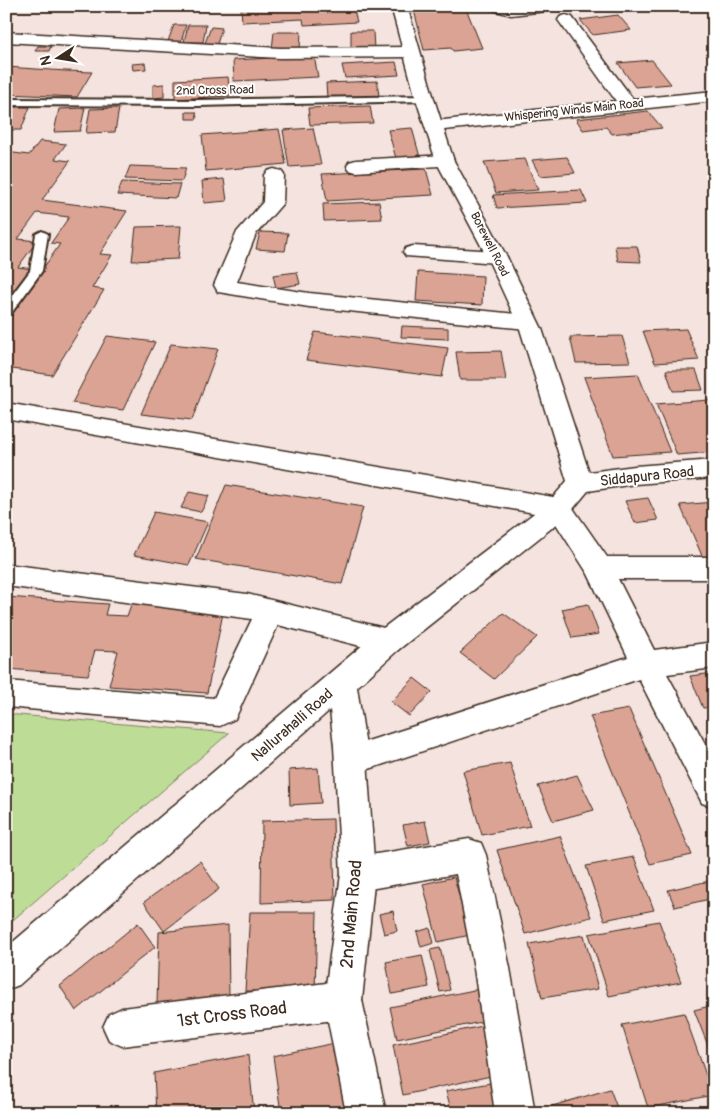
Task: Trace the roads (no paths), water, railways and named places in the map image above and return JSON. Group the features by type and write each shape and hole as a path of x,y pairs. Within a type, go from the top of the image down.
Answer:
{"street":[{"name":"Borewell Road","path":"399,6 425,98 446,161 497,257 527,322 580,483"},
{"path":"494,6 511,10 546,6"},
{"path":"566,20 627,104"},
{"path":"6,37 272,52 412,52"},
{"name":"Whispering Winds Main Road","path":"435,126 714,96"},
{"path":"356,166 446,161"},
{"path":"274,175 274,203 247,232 225,285 226,287 309,300 527,322"},
{"path":"413,252 497,257"},
{"path":"6,411 559,508 599,568 646,664 714,792"},
{"name":"Siddapura Road","path":"580,483 634,475 714,469"},
{"name":"Nallurahalli Road","path":"6,972 388,641 559,508 580,483"},
{"path":"599,568 714,568"},
{"path":"6,575 247,606 388,641"},
{"path":"6,694 220,712 224,710 270,611"},
{"path":"352,760 646,664 714,654"},
{"name":"2nd Main Road","path":"341,683 352,760 358,874 343,1000 366,1113"},
{"path":"358,874 469,855 492,968 515,1113"},
{"name":"1st Cross Road","path":"122,1028 343,1000"}],"lane":[{"name":"2nd Cross Road","path":"6,102 198,103 425,98"},
{"path":"6,312 36,271 42,234"}]}
